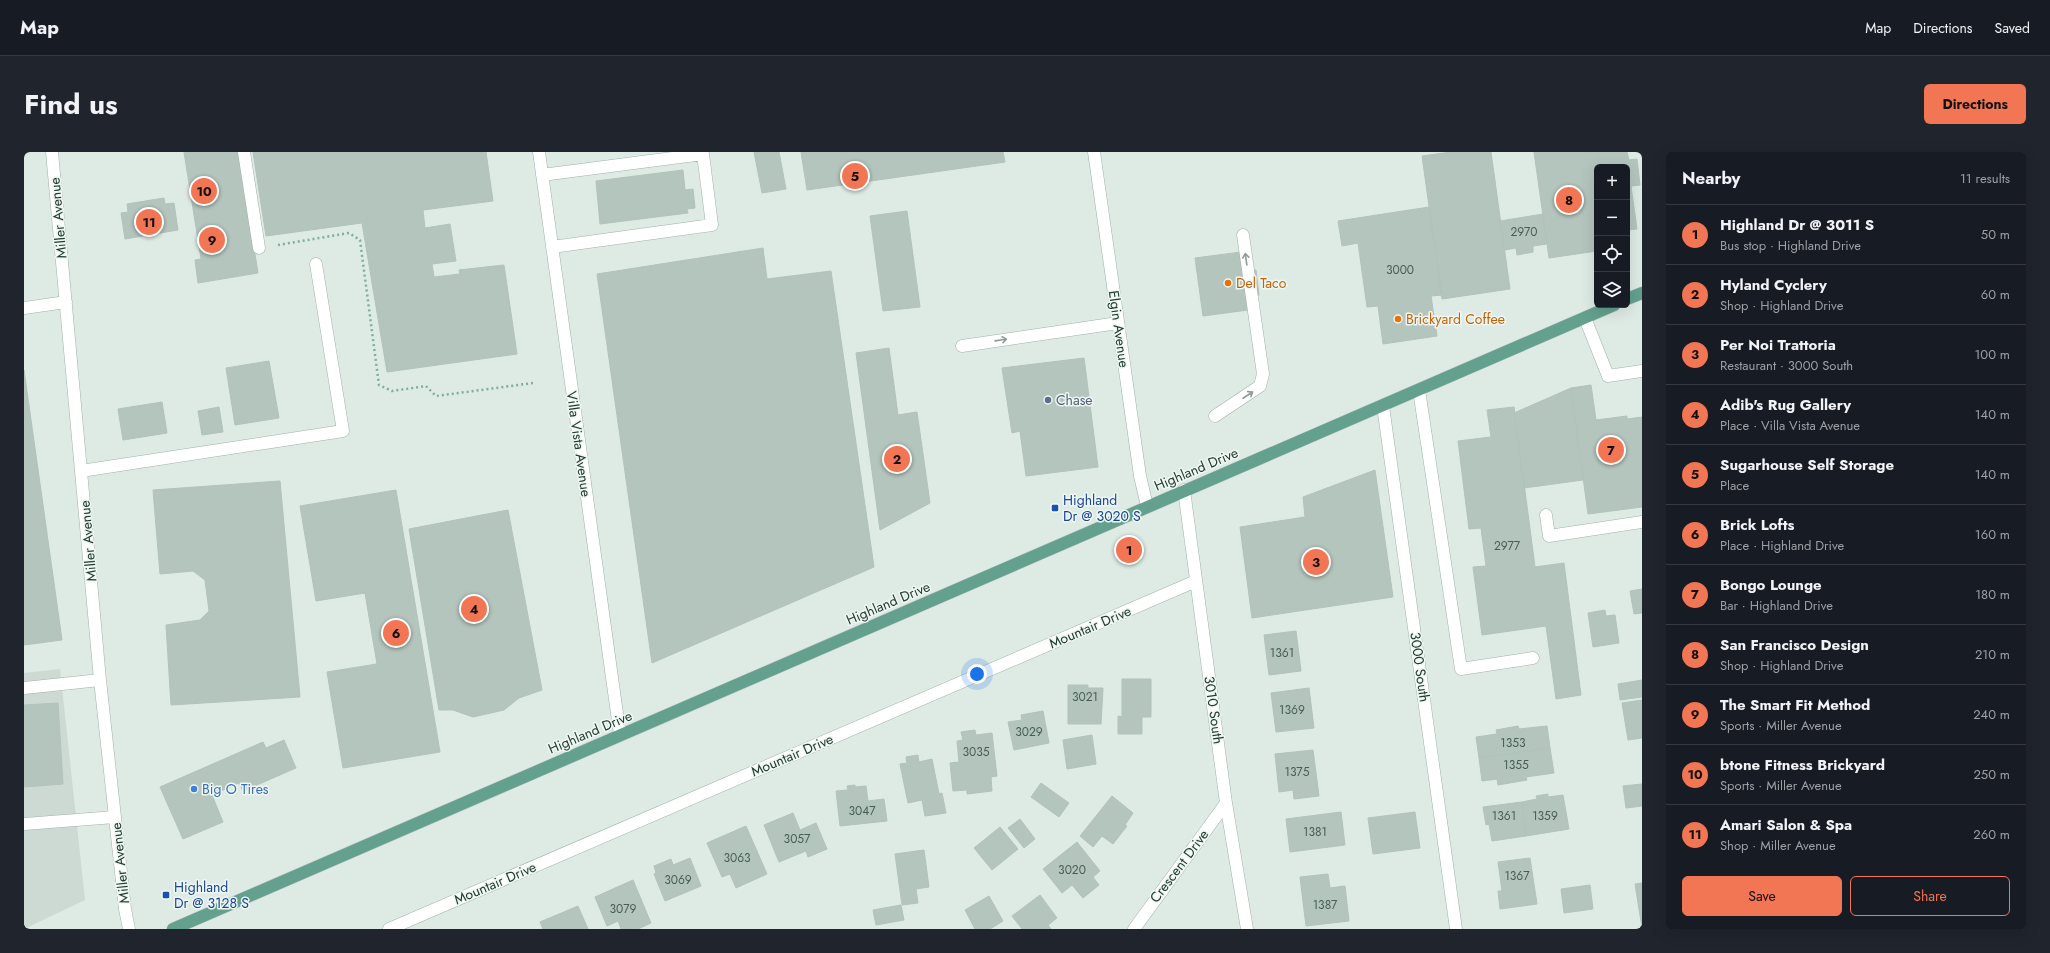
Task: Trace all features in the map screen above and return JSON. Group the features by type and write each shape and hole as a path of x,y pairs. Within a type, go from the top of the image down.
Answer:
{"main road":[{"path":"1630,298 1642,293"},
{"name":"Highland Drive","path":"173,929 1607,308"}],"street":[{"name":"Miller Avenue","path":"52,152 100,680 125,908 129,929"},
{"path":"244,152 260,248"},
{"name":"Villa Vista Avenue","path":"539,152 620,735"},
{"name":"Elgin Avenue","path":"1094,152 1140,476 1147,506"},
{"path":"542,175 703,154 712,225 552,247"},
{"path":"1215,416 1260,386 1263,374 1243,235"},
{"path":"81,471 343,430 316,264"},
{"path":"24,308 66,302"},
{"path":"1585,318 1608,376 1642,371"},
{"path":"962,346 1118,324"},
{"path":"1419,390 1461,668 1533,658"},
{"name":"3000 South","path":"1383,406 1456,929"},
{"name":"3010 South","path":"1184,490 1226,803 1247,929"},
{"path":"1546,515 1549,536 1642,522"},
{"name":"Mountair Drive","path":"389,929 1196,581"},
{"path":"24,688 100,680"},
{"name":"Crescent Drive","path":"1134,929 1226,803"},
{"path":"24,824 115,817"}],"path":[{"path":"260,248 349,233 360,240 379,385 392,392 426,386 436,396 533,383"}],"shaded area":[{"path":"60,669 85,900 24,929 24,673"}],"building":[{"path":"184,152 239,152 258,273 198,283 195,260 201,259"},
{"path":"253,152 486,152 493,201 423,210 425,228 450,224 456,261 432,264 434,277 460,274 459,270 504,265 517,354 387,372 362,223 266,236"},
{"path":"754,152 779,152 786,189 762,193"},
{"path":"801,152 1003,152 1005,162 807,190"},
{"path":"1451,152 1491,152 1510,289 1442,299 1422,156"},
{"path":"1534,152 1627,152 1629,160 1637,159 1640,185 1631,186 1637,229 1630,230 1630,164 1594,164 1594,251 1549,258"},
{"path":"683,170 685,190 693,189 695,208 687,209 688,213 600,224 596,181"},
{"path":"164,198 165,204 174,203 178,230 125,239 121,213 128,212 127,204"},
{"path":"1429,207 1442,295 1431,296 1437,336 1383,344 1378,306 1367,307 1358,243 1342,246 1338,221"},
{"path":"907,211 920,307 883,311 870,216"},
{"path":"1543,214 1547,244 1533,246 1533,252 1517,255 1516,248 1505,250 1500,221"},
{"path":"763,248 767,279 831,271 874,567 652,663 597,274"},
{"name":"Del Taco","path":"1241,252 1244,272 1256,270 1259,295 1246,297 1248,310 1203,316 1195,258"},
{"path":"889,348 898,415 917,412 930,503 880,530 856,353"},
{"name":"Chase","path":"1084,358 1098,467 1026,476 1020,431 1012,433 1002,368"},
{"path":"269,361 279,418 235,425 226,368"},
{"path":"24,370 62,640 24,645"},
{"path":"1591,385 1596,420 1627,416 1627,419 1642,417 1642,507 1588,514 1571,388"},
{"path":"1571,388 1583,480 1524,488 1514,413"},
{"path":"162,402 167,433 123,440 118,409"},
{"path":"219,407 223,432 202,435 198,411"},
{"path":"1514,407 1535,567 1564,563 1581,695 1556,699 1546,626 1482,635 1473,567 1486,566 1481,528 1469,529 1458,441 1491,437 1487,410"},
{"path":"1375,470 1393,597 1252,618 1240,527 1305,517 1303,497"},
{"path":"280,481 300,697 171,705 166,625 200,620 209,611 205,580 193,571 160,574 153,490"},
{"path":"396,490 440,752 343,768 327,672 377,664 365,593 316,601 300,506"},
{"path":"508,510 542,690 519,698 504,710 473,717 453,710 439,710 409,529"},
{"path":"1642,589 1642,613 1634,614 1630,591"},
{"path":"1605,610 1606,616 1615,615 1619,643 1593,647 1588,613"},
{"path":"1296,631 1301,671 1269,675 1264,635"},
{"path":"1122,679 1151,679 1151,717 1142,717 1142,734 1118,734 1118,716 1122,717"},
{"path":"1642,680 1642,697 1620,700 1618,684"},
{"path":"1068,685 1088,685 1088,688 1103,688 1101,724 1068,724"},
{"path":"1309,688 1314,728 1276,732 1271,693"},
{"path":"1642,700 1642,738 1628,740 1622,703"},
{"path":"58,703 63,784 24,787 24,705"},
{"path":"1043,711 1049,743 1014,750 1008,722 1022,720 1021,715"},
{"path":"1518,726 1519,729 1547,726 1550,748 1479,758 1476,737 1497,734 1496,730"},
{"path":"975,730 976,735 992,733 997,776 991,777 992,791 967,794 967,790 953,791 950,763 959,762 957,741 963,740 961,732"},
{"path":"1092,735 1096,764 1067,769 1063,740"},
{"name":"Big O Tires","path":"284,740 296,768 243,791 239,783 212,795 223,822 183,839 160,787 263,742 266,748"},
{"path":"1550,748 1554,773 1526,777 1527,780 1498,785 1497,779 1482,781 1479,758"},
{"path":"1313,750 1319,796 1294,799 1293,790 1279,792 1275,754"},
{"path":"918,755 919,762 932,759 939,794 942,793 946,813 925,816 922,800 908,803 900,764 907,763 906,757"},
{"path":"1041,783 1069,803 1059,817 1031,797"},
{"path":"1642,784 1642,806 1626,808 1623,786"},
{"path":"855,785 855,787 866,786 868,801 884,799 887,821 840,826 836,791 848,790 847,786"},
{"path":"1548,794 1548,797 1563,795 1569,829 1526,836 1522,802 1537,799 1536,796"},
{"path":"1112,796 1133,813 1125,825 1127,826 1113,844 1102,836 1093,847 1080,836"},
{"path":"1522,802 1526,836 1492,841 1489,824 1486,825 1483,807"},
{"path":"1341,812 1345,845 1290,852 1286,819"},
{"path":"1415,812 1420,848 1373,854 1368,818"},
{"path":"793,813 800,830 816,823 827,849 808,857 806,851 779,862 764,825"},
{"path":"1020,819 1035,839 1024,848 1008,828"},
{"path":"746,826 767,874 736,888 730,874 722,877 707,843"},
{"path":"1000,827 1018,849 992,870 974,848"},
{"path":"1077,842 1100,871 1093,877 1099,885 1083,898 1072,885 1062,893 1043,869"},
{"path":"924,850 929,887 916,889 918,903 902,905 895,854"},
{"path":"690,858 701,886 665,901 654,874 656,873 654,866 671,859 673,865"},
{"path":"1530,858 1537,904 1500,909 1498,891 1502,891 1498,862"},
{"path":"1328,874 1330,888 1345,886 1349,921 1306,926 1300,877"},
{"path":"633,880 651,923 638,929 621,929 618,921 607,926 595,897"},
{"path":"1642,883 1642,928 1635,884"},
{"path":"1590,885 1593,909 1564,913 1561,889"},
{"path":"1040,895 1057,918 1048,925 1051,929 1022,929 1012,916"},
{"path":"989,896 1003,921 990,929 975,929 965,910"},
{"path":"901,905 904,920 876,925 873,910"},
{"path":"578,906 588,929 543,929 540,922"}],"place":[{"name":"Sugarhouse Self Storage","path":"855,176"},
{"name":"btone Fitness Brickyard","path":"204,191"},
{"name":"San Francisco Design","path":"1569,200"},
{"name":"Amari Salon & Spa","path":"149,222"},
{"name":"The Smart Fit Method","path":"212,240"},
{"name":"Del Taco","path":"1228,283"},
{"name":"Brickyard Coffee","path":"1398,319"},
{"name":"Chase","path":"1048,400"},
{"name":"Bongo Lounge","path":"1611,450"},
{"name":"Hyland Cyclery","path":"897,459"},
{"name":"Highland Dr @ 3020 S","path":"1055,508"},
{"name":"Highland Dr @ 3011 S","path":"1129,550"},
{"name":"Per Noi Trattoria","path":"1316,562"},
{"name":"Adib's Rug Gallery","path":"474,609"},
{"name":"Brick Lofts","path":"396,633"},
{"name":"Big O Tires","path":"194,789"},
{"name":"Highland Dr @ 3128 S","path":"166,895"}]}
